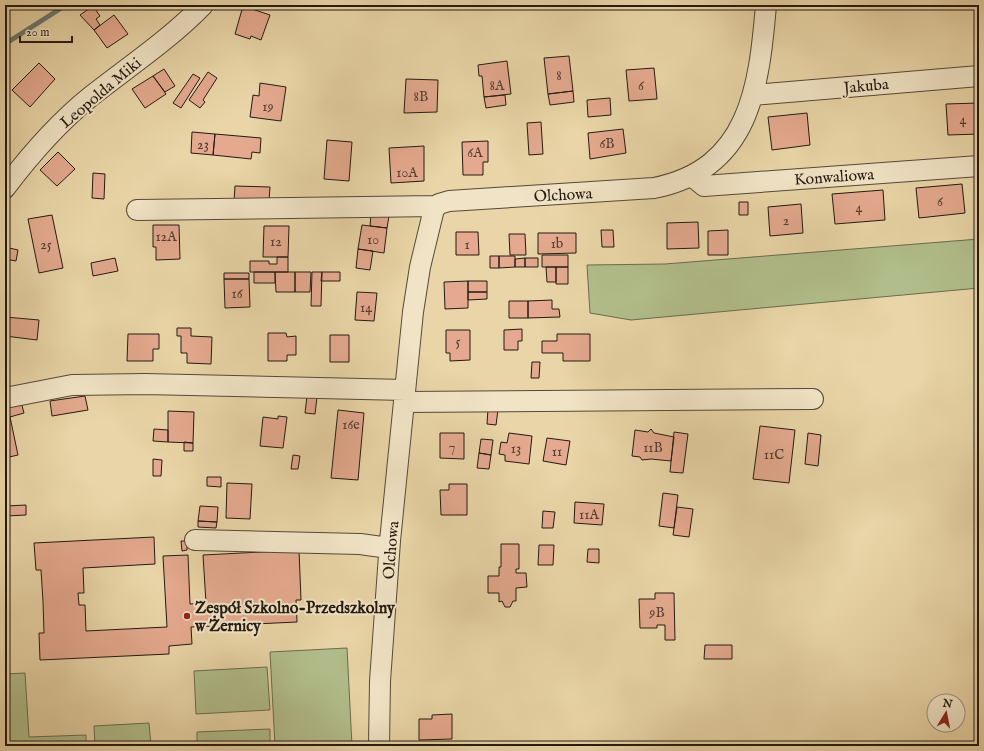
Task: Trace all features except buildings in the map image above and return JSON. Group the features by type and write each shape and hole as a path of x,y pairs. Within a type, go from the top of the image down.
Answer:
{"street":[{"name":"Leopolda Miki","path":"5,188 32,153 71,113 166,39 203,5"},
{"name":"Olchowa","path":"379,746 380,681 389,548 404,396 417,284 431,218 436,206 443,202 459,200 638,190 666,186 692,176 717,157 737,133 753,95 759,69 766,5"},
{"name":"Jakuba","path":"753,95 979,76"},
{"name":"Konwaliowa","path":"692,176 704,186 979,166"},
{"path":"137,210 436,206"},
{"path":"5,398 72,385 145,384 404,396 813,399"},
{"path":"195,540 360,544 389,548"}],"green space":[{"path":"979,239 979,288 631,320 590,313 587,265 665,264"},
{"path":"347,648 352,746 275,746 270,652"},
{"path":"267,667 270,710 196,714 194,671"},
{"path":"25,673 29,737 86,735 86,746 5,746 5,674"},
{"path":"149,723 151,746 95,746 94,726"},
{"path":"270,729 270,746 197,746 197,732"}],"waterway":[{"path":"5,44 66,5"}],"place":[{"name":"Zespół Szkolno-Przedszkolny w Żernicy","path":"187,616"}]}
